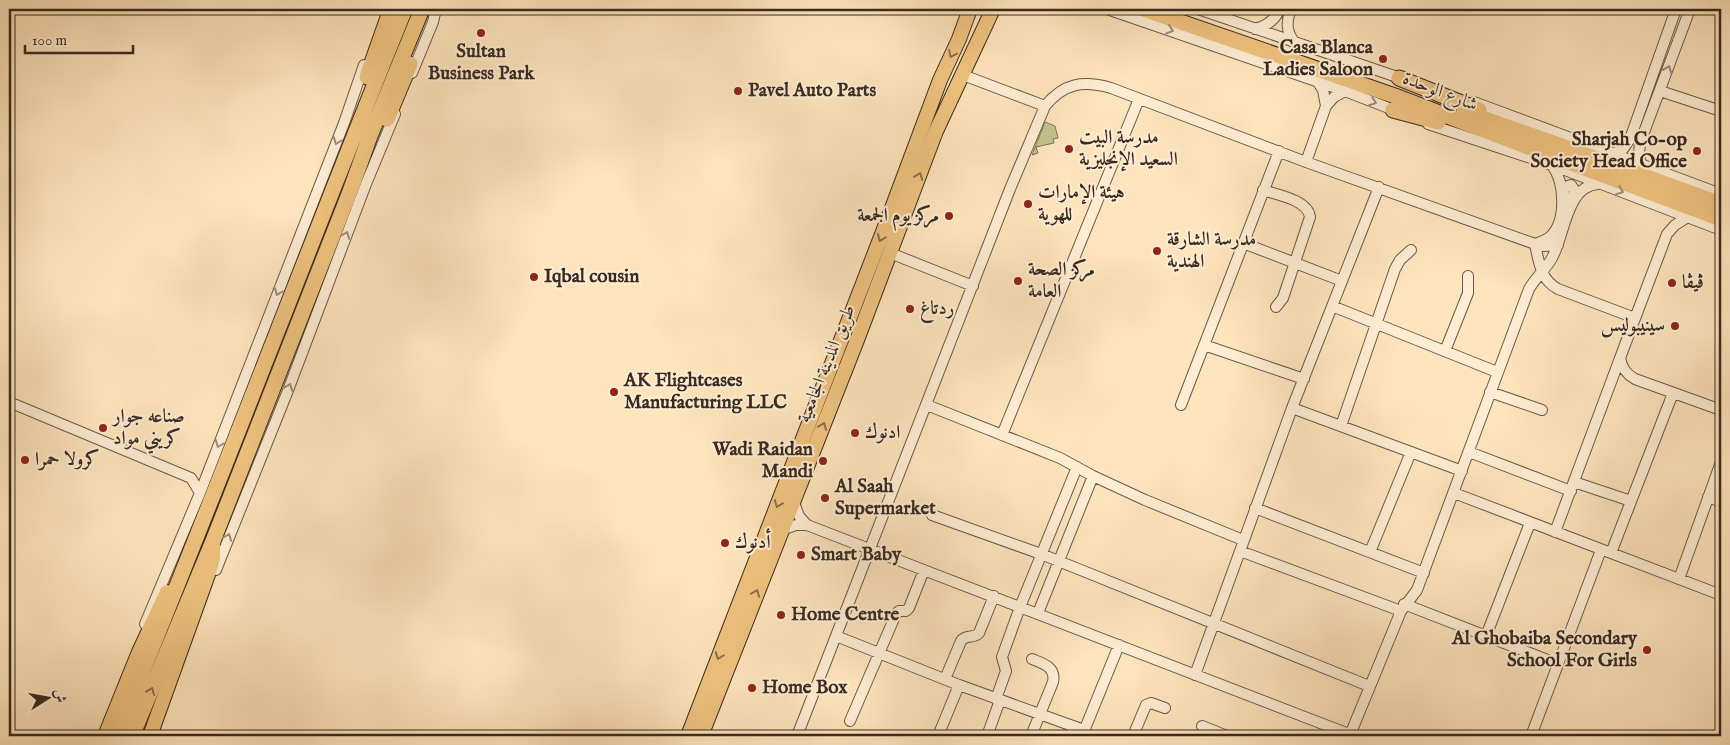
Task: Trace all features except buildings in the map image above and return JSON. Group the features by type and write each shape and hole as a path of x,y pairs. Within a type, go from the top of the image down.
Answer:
{"highway":[{"path":"351,144 354,118 391,9"},
{"path":"116,736 196,542 351,144 406,9"},
{"path":"132,736 212,541 349,194 370,136 422,9"},
{"path":"349,194 387,121 434,9"},
{"name":"شارع الوحدة","path":"1143,9 1690,187 1721,204"},
{"name":"شارع الوحدة","path":"1174,9 1397,92 1523,145 1721,219"}],"main road":[{"name":"طريق المدينة الجامعية","path":"688,736 940,80 970,9"},
{"path":"955,92 960,66 983,9"},
{"name":"طريق المدينة الجامعية","path":"701,736 936,131 993,9"},
{"path":"984,30 998,9"},
{"path":"150,736 212,562 212,541"},
{"path":"105,736 139,652 182,559 196,542"}],"street":[{"path":"171,680 186,652 222,554 304,348 366,184 434,22 434,9"},
{"path":"1107,9 1345,91 1448,92 1641,164 1690,187 1721,194"},
{"path":"1198,9 1295,42 1397,92 1429,125 1552,165 1721,230"},
{"path":"1255,29 1269,24 1275,19 1280,9"},
{"path":"1291,9 1287,25 1291,38 1295,42"},
{"path":"1613,154 1628,144 1676,9"},
{"path":"1641,164 1639,149 1690,9"},
{"path":"139,652 139,643 145,626 209,471 344,123 368,53 382,32"},
{"path":"963,75 1045,106"},
{"path":"1317,81 1323,90 1326,106"},
{"path":"798,736 1045,106 1052,97 1062,90 1073,85 1096,84 1535,244 1542,246 1558,245"},
{"path":"1660,90 1721,111"},
{"path":"1306,162 1326,106 1334,97 1345,91"},
{"path":"1002,435 1139,99"},
{"path":"1644,101 1639,126 1642,130 1646,129"},
{"path":"1181,405 1279,152"},
{"path":"1552,165 1561,184 1562,199"},
{"path":"1570,207 1584,188 1591,184 1599,183"},
{"path":"781,530 791,526 807,525 1352,736 1369,686 1402,608 1415,593 1424,573 1529,289 1551,260 1558,245 1570,207 1574,190 1573,186 1567,185 1564,189 1556,229 1549,238 1535,244"},
{"path":"1195,675 1292,408 1378,187"},
{"path":"1263,190 1301,203 1310,213 1310,222 1296,263 1283,298 1276,307"},
{"path":"1662,207 1667,219 1668,234"},
{"path":"1556,532 1668,234 1675,225 1688,217"},
{"path":"1243,242 1342,282"},
{"path":"1535,244 1541,272 1548,282 1558,289 1635,318"},
{"path":"1341,426 1398,264 1411,250"},
{"path":"890,252 973,286"},
{"path":"1445,351 1468,292 1468,276"},
{"path":"1332,306 1497,372"},
{"path":"1204,345 1304,379"},
{"path":"1620,358 1623,368 1630,376 1721,410"},
{"path":"1490,392 1542,410"},
{"path":"1611,554 1673,393"},
{"path":"9,402 190,478 200,494"},
{"path":"927,405 1060,458 1093,476 1145,500 1243,540"},
{"path":"1292,408 1462,471"},
{"path":"1370,552 1411,452"},
{"path":"1469,452 1573,486 1631,501"},
{"path":"1679,579 1721,462"},
{"path":"986,736 1006,674 1006,667 1002,657 1020,607 1077,467"},
{"path":"190,478 209,471"},
{"path":"1038,613 1093,476"},
{"path":"1454,493 1721,595"},
{"path":"1708,497 1721,502"},
{"path":"793,499 799,516 807,525"},
{"path":"1255,508 1424,573"},
{"path":"932,515 1041,554 1369,686"},
{"path":"1486,636 1530,522"},
{"path":"1531,736 1601,550"},
{"path":"1240,551 1486,636 1558,664"},
{"path":"850,721 896,614 909,608 924,570"},
{"path":"945,679 961,640 979,633 994,596"},
{"path":"836,636 1083,733 1119,645"},
{"path":"1031,736 1054,675 1047,665 1032,659"},
{"path":"938,736 959,685"},
{"path":"1133,736 1146,705 1153,703 1165,708"},
{"path":"1202,726 1216,734 1227,736"}],"shaded area":[{"path":"1045,122 1055,126 1058,138 1053,139 1054,143 1036,147 1038,153 1032,155"}],"place":[{"name":"Sultan Business Park","path":"481,33"},
{"name":"Casa Blanca Ladies Saloon","path":"1383,59"},
{"name":"Pavel Auto Parts","path":"738,91"},
{"name":"مدرسة البيت السعيد الإنجليزية","path":"1069,149"},
{"name":"Sharjah Co-op Society Head Office","path":"1697,151"},
{"name":"هيئة الإمارات للهوية","path":"1028,204"},
{"name":"مركز يوم الجمعة","path":"949,216"},
{"name":"مدرسة الشارقة الهندية","path":"1157,251"},
{"name":"Iqbal cousin","path":"534,277"},
{"name":"مركز الصحة العامة","path":"1018,281"},
{"name":"ڤيڤا","path":"1672,283"},
{"name":"ردتاغ","path":"910,309"},
{"name":"سينيبوليس","path":"1675,326"},
{"name":"AK Flightcases Manufacturing LLC","path":"614,392"},
{"name":"صناعه جوار كريني مواد","path":"103,428"},
{"name":"ادنوك","path":"855,433"},
{"name":"كرولا حمرا","path":"25,460"},
{"name":"Wadi Raidan Mandi","path":"823,461"},
{"name":"Al Saah Supermarket","path":"825,498"},
{"name":"أدنوك","path":"725,543"},
{"name":"Smart Baby","path":"801,555"},
{"name":"Home Centre","path":"781,615"},
{"name":"Al Ghobaiba Secondary School For Girls","path":"1647,650"},
{"name":"Home Box","path":"752,688"}]}
